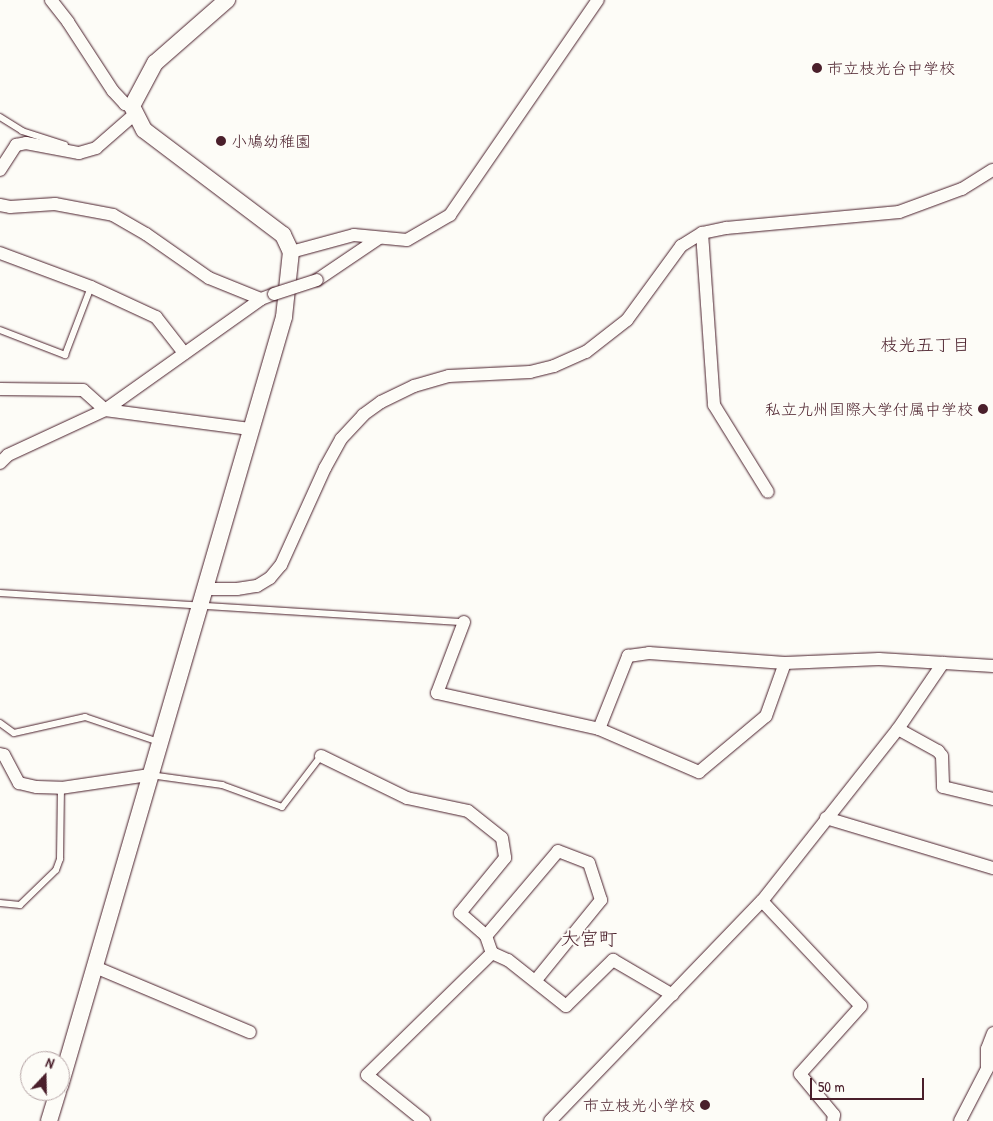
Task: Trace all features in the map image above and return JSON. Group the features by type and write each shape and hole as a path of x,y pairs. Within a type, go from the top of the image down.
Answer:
{"street":[{"path":"51,0 114,91 133,110 144,130 282,235 291,252 284,317 149,775 70,1052"},
{"path":"0,170 16,145 26,143 79,153 96,148 133,110 155,63 226,0"},
{"path":"291,252 354,234 407,240 450,215 598,0"},
{"path":"202,596 257,586 270,578 281,565 325,468 341,439 364,415 381,402 414,386 449,376 530,372 554,366 586,352 626,320 681,246 702,233 726,228 899,212 962,189 993,170"},
{"path":"0,205 10,207 55,204 113,215 146,234 209,278 262,298"},
{"path":"702,233 714,405 768,492"},
{"path":"0,463 8,455 105,410 262,298 317,280 379,238"},
{"path":"0,253 91,288 156,318 184,353"},
{"path":"0,389 84,390 105,410 250,429"},
{"path":"464,622 437,693 599,729 699,772 766,716 785,663"},
{"path":"599,729 628,656 649,653 785,663 880,659 993,666"},
{"path":"550,1121 762,901 898,729 943,663"},
{"path":"898,729 938,751 942,756 943,787 993,799"},
{"path":"0,754 4,755 19,783 37,788 61,788 149,775"},
{"path":"321,756 407,798 468,811 502,838 504,858 460,913 486,936 492,953 508,960 536,980 566,1006 614,960 673,995"},
{"path":"826,818 993,868"},
{"path":"486,936 558,851 589,864 601,900 536,980"},
{"path":"762,901 861,1006 800,1074 834,1115 833,1121"},
{"path":"424,1121 367,1075 492,953"},
{"path":"95,967 250,1032"},
{"path":"960,1121 987,1069 987,1049 993,1033"},
{"path":"50,1121 55,1101"}],"lane":[{"path":"0,117 22,131 84,151"},
{"path":"0,330 65,355 91,288"},
{"path":"0,593 202,596 464,622"},
{"path":"0,723 14,733 84,717 159,742"},
{"path":"149,775 222,785 282,807 321,756"},
{"path":"0,903 20,905 56,870 60,859 61,788"}],"place":[{"name":"市立枝光台中学校","path":"817,68"},
{"name":"小鳩幼稚園","path":"221,141"},
{"name":"私立九州国際大学付属中学校","path":"983,409"},
{"name":"市立枝光小学校","path":"705,1105"}],"district":[{"name":"枝光五丁目","path":"925,345"},
{"name":"大宮町","path":"589,939"}]}
